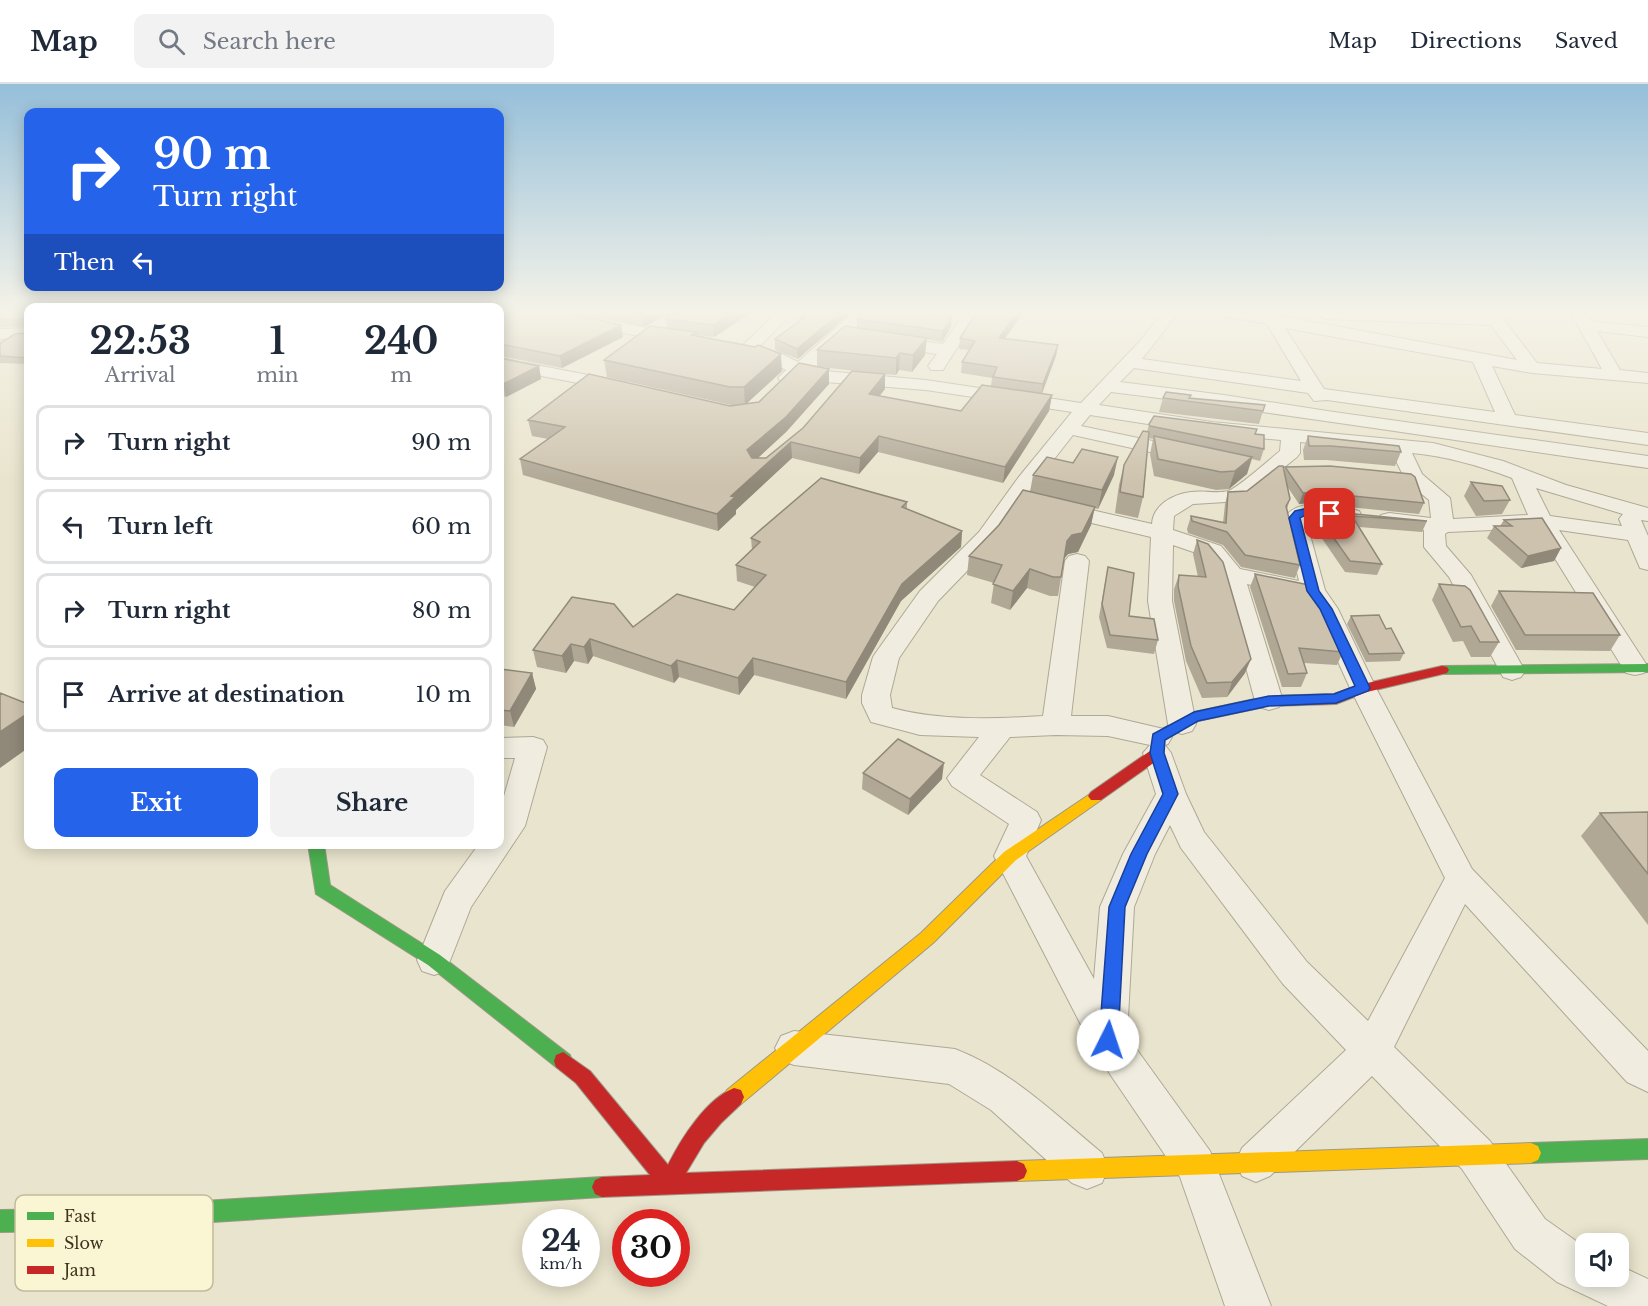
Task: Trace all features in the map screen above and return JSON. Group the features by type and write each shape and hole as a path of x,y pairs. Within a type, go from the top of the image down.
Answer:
{"street":[{"path":"535,370 635,390"},
{"path":"774,390 796,370"},
{"path":"799,370 825,377 926,385 1212,428 1433,449 1465,456 1626,510 1648,515"},
{"path":"926,385 935,370"},
{"path":"1122,370 1084,410 1025,483 987,537 929,596 886,657 876,694 876,703 881,716 920,725 1002,728 1056,725 1108,726 1158,745"},
{"path":"1181,370 1648,439"},
{"path":"1303,370 1349,442"},
{"path":"1480,370 1507,419"},
{"path":"1553,370 1648,378"},
{"path":"1612,370 1615,376"},
{"path":"832,395 847,378"},
{"path":"1107,386 1224,400 1334,418 1648,462"},
{"path":"1070,429 1200,457"},
{"path":"1182,724 1160,601 1163,514 1174,505 1190,498 1235,496 1255,468 1290,453 1291,436"},
{"path":"1399,446 1402,476 1439,498 1443,526"},
{"path":"1255,468 1302,469"},
{"path":"1521,475 1534,508 1542,521 1642,668"},
{"path":"1015,499 1161,532 1213,551 1232,574 1269,701"},
{"path":"1626,510 1648,563"},
{"path":"1636,534 1542,521 1443,526 1308,511 1299,513 1294,518 1313,591 1326,609 1363,688 1461,878 1640,1069 1648,1074"},
{"path":"1443,526 1434,532 1435,548 1459,575 1512,671"},
{"path":"1056,725 1077,561"},
{"path":"1232,574 1313,591"},
{"path":"670,1183 687,1146 699,1129 927,938 1010,856 1194,717 1269,701 1336,699 1363,688 1437,670 1642,668"},
{"path":"1002,728 962,778 1026,820 1010,856"},
{"path":"1158,745 1171,794 1192,839 1295,973 1476,1155 1530,1234 1575,1267"},
{"path":"504,748 533,747 510,826 504,834"},
{"path":"1108,1040 1117,907 1139,854 1171,794"},
{"path":"317,849 322,889 434,960 583,1077 670,1183"},
{"path":"434,960 457,901 494,849"},
{"path":"1010,856 1108,1040 1196,1165 1248,1306"},
{"path":"1255,1163 1372,1050 1461,878"},
{"path":"794,1048 955,1067 1005,1097 1088,1168"},
{"path":"213,1211 670,1183 1648,1149"},
{"path":"0,1221 15,1221"},
{"path":"1617,1287 1648,1302"}],"building":[{"path":"504,370 531,370 504,384"},
{"path":"651,370 763,370 744,387 730,387"},
{"path":"792,370 828,370 786,417 747,450 752,458 766,458 803,428 852,371 885,374 869,394 961,411 982,385 1052,395 1005,467 879,436 860,458 791,442 731,496 735,497 717,514 520,459 565,427 528,420 589,374 730,406 759,402"},
{"path":"996,370 1048,370 1043,384 993,377"},
{"path":"1166,392 1191,395 1189,398 1265,405 1263,411 1163,398"},
{"path":"1154,416 1257,429 1255,434 1264,435 1264,449 1150,426"},
{"path":"1143,431 1149,432 1143,497 1120,492 1124,465"},
{"path":"1154,436 1252,457 1235,471 1221,472 1158,459"},
{"path":"1308,436 1399,446 1401,452 1309,446"},
{"path":"1082,449 1118,457 1102,490 1033,475 1047,457 1073,463"},
{"path":"1279,466 1283,466 1290,499 1286,506 1300,565 1245,555 1227,532 1192,521 1191,516 1226,523 1228,492 1247,491"},
{"path":"1330,466 1411,474 1415,477 1424,503 1303,493 1285,467"},
{"path":"821,478 907,502 902,507 962,531 902,584 846,682 753,658 738,678 677,660 671,666 590,639 584,647 571,644 562,656 533,650 572,597 614,604 633,627 677,594 734,610 766,575 736,565 760,542 751,538"},
{"path":"1471,482 1502,486 1510,500 1484,501"},
{"path":"1023,490 1095,507 1082,533 1072,535 1067,541 1061,577 1053,577 1030,569 1013,591 993,584 1002,565 969,556 999,525"},
{"path":"1314,510 1427,521 1352,516 1382,564 1350,561"},
{"path":"1542,518 1561,548 1528,556 1494,526 1512,526 1504,520"},
{"path":"1197,540 1208,544 1223,562 1251,659 1232,682 1207,683 1191,646 1178,586 1179,575 1206,577"},
{"path":"1108,567 1134,573 1129,616 1154,619 1158,640 1110,635 1102,604"},
{"path":"1255,574 1309,585 1343,652 1299,648 1307,673 1288,674"},
{"path":"1439,584 1465,586 1470,590 1499,642 1480,642 1471,626 1461,627"},
{"path":"1499,591 1593,593 1620,635 1525,635"},
{"path":"1379,615 1386,629 1391,628 1404,653 1369,654 1351,616"},
{"path":"504,670 532,673 510,711 504,710"},
{"path":"0,693 24,702 24,716 0,732"},
{"path":"898,739 944,763 910,799 863,773"},
{"path":"1648,812 1648,874 1600,813"}],"traffic: fast":[{"path":"1442,670 1648,668"},
{"path":"317,849 322,889 434,960 563,1061"},
{"path":"1531,1153 1648,1149"},
{"path":"213,1211 602,1187"},
{"path":"0,1221 15,1221"}],"traffic: slow":[{"path":"734,1097 927,938 1010,856 1096,796"},
{"path":"1017,1171 1531,1153"}],"traffic: jam":[{"path":"1096,796 1157,753 1158,737 1194,717 1269,701 1336,699 1363,688 1442,670"},
{"path":"563,1061 583,1077 670,1183 697,1136 734,1097"},
{"path":"602,1187 1017,1171"}],"route":[{"path":"1108,1040 1117,907 1139,854 1171,794 1157,753 1158,737 1194,717 1269,701 1336,699 1363,688 1326,609 1313,591 1294,518 1299,513 1308,511 1330,514"}]}
